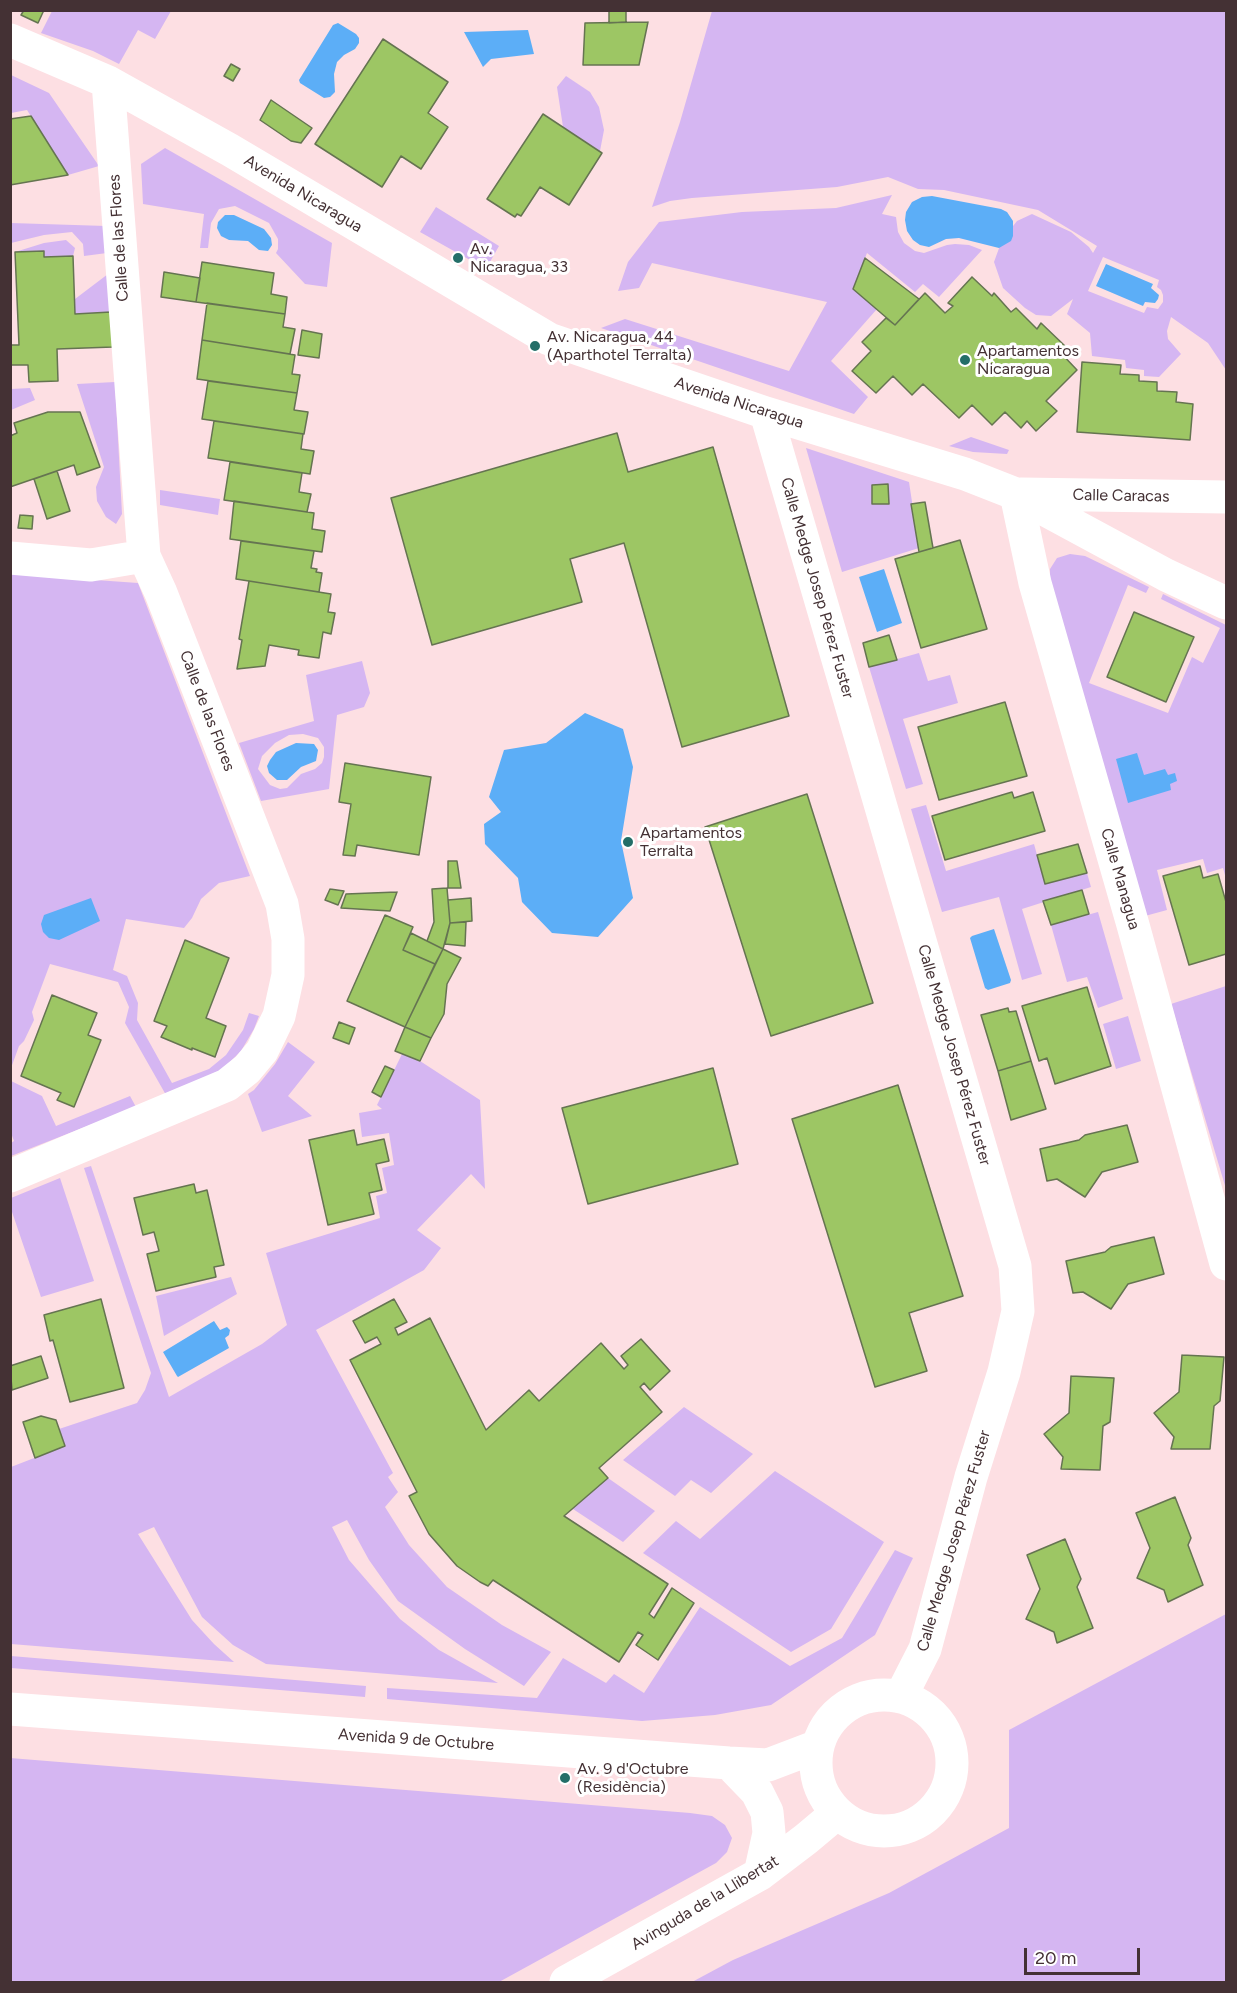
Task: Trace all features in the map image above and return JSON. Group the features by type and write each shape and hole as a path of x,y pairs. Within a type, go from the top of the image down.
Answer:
{"street":[{"name":"Avenida Nicaragua","path":"10,40 108,81 230,150 549,339 766,413 965,474 1016,494 1166,574 1227,603"},
{"name":"Calle de las Flores","path":"10,1176 221,1089 247,1070 262,1051 279,1017 288,975 288,939 282,904 161,593 144,556 108,81"},
{"name":"Calle Medge Josep Pérez Fuster","path":"766,413 1015,1266 1018,1311 1004,1372 971,1477 925,1649 901,1696"},
{"name":"Calle Caracas","path":"1016,494 1227,497"},
{"name":"Calle Managua","path":"1016,494 1035,583 1227,1264"},
{"path":"10,558 91,565 144,556"},
{"path":"877,1694 901,1696 922,1705 938,1720 949,1740 953,1763 949,1785 938,1805 921,1821 900,1829 878,1831 856,1826 837,1813 824,1796 816,1777 815,1757 821,1734 835,1714 854,1700 877,1694"},
{"name":"Avenida 9 de Octubre","path":"10,1709 768,1765 818,1746"},
{"path":"729,1763 757,1792 766,1812 769,1833 760,1874"},
{"name":"Avinguda de la Llibertat","path":"566,1983 760,1874 837,1813"}],"shaded area":[{"path":"52,10 171,11 155,39 138,30 119,64 93,51 41,33"},
{"path":"712,11 1226,11 1226,370 1208,343 1171,317 1167,331 1168,339 1181,354 1159,377 1144,376 1144,370 1126,368 1125,360 1092,356 1090,333 1067,314 1073,299 1051,316 1036,315 1025,308 1003,288 994,262 1002,240 1017,221 1032,214 1071,232 1093,253 1097,246 1038,210 944,190 918,189 888,177 837,187 692,198 670,201 652,207 680,122","holes":["1103,257 1159,280 1157,287 1161,290 1163,302 1158,309 1147,307 1144,313 1088,291"]},
{"path":"11,75 49,93 99,166 68,175 27,110 11,113"},
{"path":"566,76 590,92 599,107 604,130 600,151 563,127 557,87"},
{"path":"165,148 332,243 327,287 305,284 276,253 278,239 269,223 235,206 219,209 211,223 208,248 200,248 204,214 143,204 141,164"},
{"path":"892,195 882,214 896,217 898,232 904,243 915,251 924,253 955,244 969,245 982,250 939,297 923,284 915,292 867,253 853,289 877,309 831,361 868,397 854,414 601,328 625,319 789,371 827,302 652,263 639,288 618,291 628,262 659,222 742,212 836,208"},
{"path":"436,207 499,246 486,269 420,232"},
{"path":"11,223 106,226 107,253 84,256 83,244 72,232 44,235 11,243"},
{"path":"66,240 75,248 73,256 44,257 44,252 15,252 44,243"},
{"path":"108,274 111,312 75,314 75,299"},
{"path":"115,382 122,514 116,524 106,517 97,501 96,487 104,467 77,384"},
{"path":"30,388 35,400 11,410 11,389"},
{"path":"971,437 1009,450 1007,454 973,452 949,446"},
{"path":"806,448 909,482 919,548 842,572"},
{"path":"160,490 220,499 218,515 160,505"},
{"path":"1070,554 1085,556 1149,587 1146,593 1128,585 1089,683 1168,713 1192,657 1203,663 1220,628 1161,599 1163,594 1226,625 1226,879 1223,868 1207,873 1203,859 1157,870 1167,910 1145,916 1050,589 1050,569 1057,558"},
{"path":"11,574 138,583 250,876 219,883 201,899 192,918 184,928 126,919 113,970 127,976 138,1003 137,1020 172,1083 209,1069 226,1055 243,1030 249,1013 259,1016 241,1051 223,1069 166,1095 125,1023 129,1007 118,982 50,964 32,1012 34,1020 24,1041 19,1046 11,1068"},
{"path":"919,653 928,681 950,675 958,703 903,719 923,784 906,789 869,667"},
{"path":"362,661 370,693 364,707 337,715 329,789 261,801 239,743 314,721 306,675","holes":["303,734 318,738 324,747 322,763 315,769 301,774 287,788 280,789 270,785 258,769 262,756 275,743 289,735"]},
{"path":"926,805 946,871 1034,844 1045,884 1087,873 1091,887 1022,909 1042,974 1022,980 999,897 942,912 911,809"},
{"path":"1098,912 1123,999 1098,1008 1087,977 1067,982 1051,925"},
{"path":"1226,986 1226,1189 1171,1004"},
{"path":"1128,1016 1141,1061 1116,1069 1103,1024"},
{"path":"288,1042 315,1062 288,1096 312,1116 262,1132 248,1094 275,1064"},
{"path":"402,1054 420,1061 480,1100 485,1189 471,1174 417,1230 441,1248 424,1270 316,1330 393,1473 388,1477 398,1492 385,1507 409,1545 447,1587 502,1625 551,1652 524,1686 465,1649 398,1601 369,1560 347,1520 332,1527 349,1560 400,1619 439,1650 498,1683 266,1664 233,1645 202,1617 154,1527 138,1534 192,1620 234,1662 11,1644 11,1467 65,1446 59,1429 137,1403 151,1373 84,1168 91,1166 169,1397 262,1344 287,1325 266,1253 380,1218 376,1196 387,1193 382,1168 394,1165 389,1133 362,1137 359,1113 382,1109 377,1105"},
{"path":"11,1081 42,1096 56,1126 130,1096 136,1107 11,1156 11,1143 14,1141 11,1133"},
{"path":"60,1178 94,1281 41,1297 11,1209 11,1198"},
{"path":"231,1277 237,1294 164,1336 156,1296"},
{"path":"684,1407 753,1454 711,1493 691,1480 675,1496 623,1460"},
{"path":"775,1471 884,1542 831,1629 791,1652 643,1553 676,1521 700,1539"},
{"path":"608,1478 655,1511 623,1542 573,1509"},
{"path":"895,1550 913,1558 875,1635 771,1705 715,1715 642,1721 387,1699 387,1688 537,1698 563,1658 606,1683 614,1674 644,1693 700,1607 790,1666 842,1638"},
{"path":"1226,1614 1226,1982 692,1982 733,1960 889,1893 1009,1828 1009,1730"},
{"path":"10,1656 366,1686 365,1697 11,1668"},
{"path":"10,1758 690,1813 712,1816 725,1825 732,1838 727,1852 716,1863 499,1982 11,1982"}],"water":[{"path":"338,23 356,34 359,43 355,49 337,62 334,74 335,92 330,97 324,98 300,83 299,80 333,25"},
{"path":"528,30 534,54 491,59 483,67 464,32"},
{"path":"932,196 1007,212 1013,221 1011,241 999,248 959,238 946,239 929,247 920,245 907,231 906,212 912,202 922,197"},
{"path":"225,215 234,215 264,229 271,238 272,245 268,251 259,250 248,241 229,240 221,236 217,228 218,222"},
{"path":"1106,264 1153,284 1151,288 1159,295 1158,299 1155,303 1145,302 1143,306 1096,286"},
{"path":"884,569 902,623 877,632 859,577"},
{"path":"585,713 623,729 633,767 621,841 633,898 598,937 552,933 522,902 518,878 485,844 484,824 501,812 489,797 504,750 546,743"},
{"path":"296,743 314,744 318,750 316,761 301,767 287,780 277,780 269,773 267,766 270,760 276,752"},
{"path":"1137,753 1144,775 1165,769 1168,775 1175,773 1177,781 1170,784 1171,790 1128,803 1116,759"},
{"path":"91,898 100,921 59,940 49,938 43,932 41,924 44,915"},
{"path":"994,929 1011,980 1010,983 988,990 985,988 970,938"},
{"path":"214,1321 220,1330 227,1327 230,1330 229,1335 225,1338 229,1348 178,1377 163,1352"}],"building":[{"path":"24,10 44,10 38,23 21,15"},
{"path":"609,10 626,10 626,22 609,23"},
{"path":"648,22 639,65 583,65 585,23"},
{"path":"383,39 448,82 428,113 448,127 421,169 401,156 382,187 315,144"},
{"path":"231,64 240,69 233,81 224,76"},
{"path":"271,100 312,128 301,143 291,141 260,120"},
{"path":"543,114 602,153 569,205 540,187 521,216 517,214 515,217 487,199"},
{"path":"31,116 68,175 10,185 10,119"},
{"path":"44,251 44,257 73,256 75,314 111,312 113,347 57,349 58,381 29,382 28,365 10,365 10,345 19,345 15,252"},
{"path":"865,258 919,299 895,325 853,289"},
{"path":"202,262 274,273 271,294 287,297 285,314 196,302"},
{"path":"164,272 200,278 196,302 161,297"},
{"name":"Apartamentos Nicaragua","path":"972,277 992,296 994,293 1011,312 1016,308 1037,329 1041,323 1065,346 1059,351 1077,370 1046,401 1057,411 1036,431 1027,421 1021,428 1005,412 992,425 972,405 959,418 923,384 912,395 893,376 876,393 852,371 871,351 862,342 886,318 895,325 925,293 945,313 953,306 948,303"},
{"path":"207,303 285,314 283,327 295,329 290,354 202,340"},
{"path":"302,330 322,334 319,358 298,355"},
{"path":"202,340 295,355 292,374 300,375 297,393 197,379"},
{"path":"1082,362 1121,365 1120,374 1139,375 1139,381 1157,382 1157,391 1177,392 1176,402 1193,404 1190,440 1077,432"},
{"path":"208,381 297,393 294,410 308,412 304,434 202,419"},
{"path":"48,412 80,412 100,467 77,475 74,465 10,487 10,436 17,433 14,423"},
{"path":"214,421 303,434 301,449 314,451 310,474 208,458"},
{"path":"617,433 628,472 713,447 789,716 682,747 624,543 570,559 582,602 432,645 391,498"},
{"path":"230,462 302,473 299,492 311,494 307,512 224,500"},
{"path":"57,471 70,511 47,519 34,479"},
{"path":"888,484 889,504 872,504 872,485"},
{"path":"234,501 314,513 312,529 325,531 322,552 230,539"},
{"path":"925,502 933,548 919,552 911,504"},
{"path":"20,515 33,516 32,529 18,528"},
{"path":"960,540 987,629 921,648 895,559"},
{"path":"241,541 314,551 311,568 322,573 319,592 236,579"},
{"path":"249,581 331,594 328,612 335,613 331,634 323,632 319,658 298,655 299,650 269,645 265,666 237,669 242,640 239,639"},
{"path":"1134,612 1194,637 1166,702 1107,677"},
{"path":"889,635 897,660 869,667 863,643"},
{"path":"1005,702 1027,776 939,800 918,727"},
{"path":"345,763 431,777 419,855 357,845 355,856 343,855 351,804 339,802"},
{"path":"1012,792 1014,798 1033,792 1045,831 945,860 932,816"},
{"path":"807,794 873,1003 771,1036 705,827"},
{"path":"1078,844 1087,873 1045,884 1037,855"},
{"path":"448,861 457,861 461,888 448,888"},
{"path":"1200,866 1203,878 1218,874 1226,902 1226,954 1189,965 1163,876"},
{"path":"447,888 450,923 443,949 427,941 434,922 432,889"},
{"path":"330,889 344,891 338,905 325,900"},
{"path":"1082,890 1089,914 1051,925 1043,901"},
{"path":"397,892 390,911 341,908 346,894"},
{"path":"471,898 472,921 450,923 448,900"},
{"path":"385,915 413,927 403,950 435,964 405,1027 347,1001"},
{"path":"466,922 465,946 445,944 450,923"},
{"path":"411,933 443,949 435,964 403,950"},
{"path":"185,940 229,958 206,1018 226,1026 215,1057 161,1037 167,1026 154,1021"},
{"path":"443,949 461,958 447,984 444,1014 431,1038 405,1027"},
{"path":"1087,987 1111,1066 1055,1084 1047,1058 1039,1061 1022,1006"},
{"path":"52,995 97,1013 88,1035 101,1040 74,1107 57,1100 61,1093 21,1076"},
{"path":"1008,1008 1009,1012 1016,1011 1031,1061 998,1071 981,1015"},
{"path":"339,1022 355,1028 349,1044 333,1038"},
{"path":"405,1027 431,1038 420,1061 395,1051"},
{"path":"1031,1061 1046,1109 1011,1120 998,1071"},
{"path":"385,1066 394,1070 381,1097 372,1092"},
{"path":"713,1068 738,1164 588,1204 562,1108"},
{"path":"898,1085 963,1296 909,1313 927,1371 875,1387 792,1119"},
{"path":"1127,1125 1138,1162 1102,1172 1085,1197 1057,1179 1047,1181 1040,1149"},
{"path":"354,1130 357,1145 384,1139 389,1161 376,1164 382,1190 369,1193 374,1214 328,1225 309,1140"},
{"path":"194,1184 196,1193 207,1190 224,1265 214,1267 216,1277 156,1291 147,1254 159,1251 154,1232 143,1235 134,1198"},
{"path":"1154,1237 1164,1274 1128,1284 1111,1309 1083,1292 1073,1293 1066,1261"},
{"path":"101,1299 124,1388 70,1402 44,1315"},
{"path":"394,1299 407,1322 395,1328 398,1335 430,1318 486,1430 529,1390 539,1401 601,1343 624,1369 628,1365 621,1356 641,1339 670,1371 650,1390 644,1383 640,1387 662,1412 599,1468 608,1478 564,1516 668,1584 649,1614 654,1618 672,1588 694,1603 658,1660 636,1645 643,1635 638,1632 619,1662 493,1580 488,1586 480,1582 457,1566 429,1534 409,1496 417,1492 350,1360 381,1344 377,1337 365,1343 353,1321"},
{"path":"1182,1355 1224,1357 1220,1401 1214,1406 1210,1449 1171,1449 1174,1437 1154,1413 1179,1392"},
{"path":"41,1356 48,1378 12,1390 10,1366"},
{"path":"1071,1376 1114,1378 1110,1422 1103,1426 1100,1470 1061,1469 1063,1457 1044,1434 1069,1413"},
{"path":"41,1416 56,1420 65,1446 35,1458 23,1422"},
{"path":"1175,1497 1191,1538 1188,1545 1203,1585 1168,1602 1164,1590 1137,1578 1150,1548 1136,1513"},
{"path":"1065,1539 1081,1579 1077,1587 1093,1628 1057,1643 1054,1632 1026,1619 1040,1589 1027,1555"}],"place":[{"name":"Av. Nicaragua, 33","path":"458,258"},
{"name":"Av. Nicaragua, 44 (Aparthotel Terralta)","path":"535,346"},
{"name":"Apartamentos Nicaragua","path":"965,360"},
{"name":"Apartamentos Terralta","path":"628,842"},
{"name":"Av. 9 d'Octubre (Residència)","path":"565,1778"}]}
